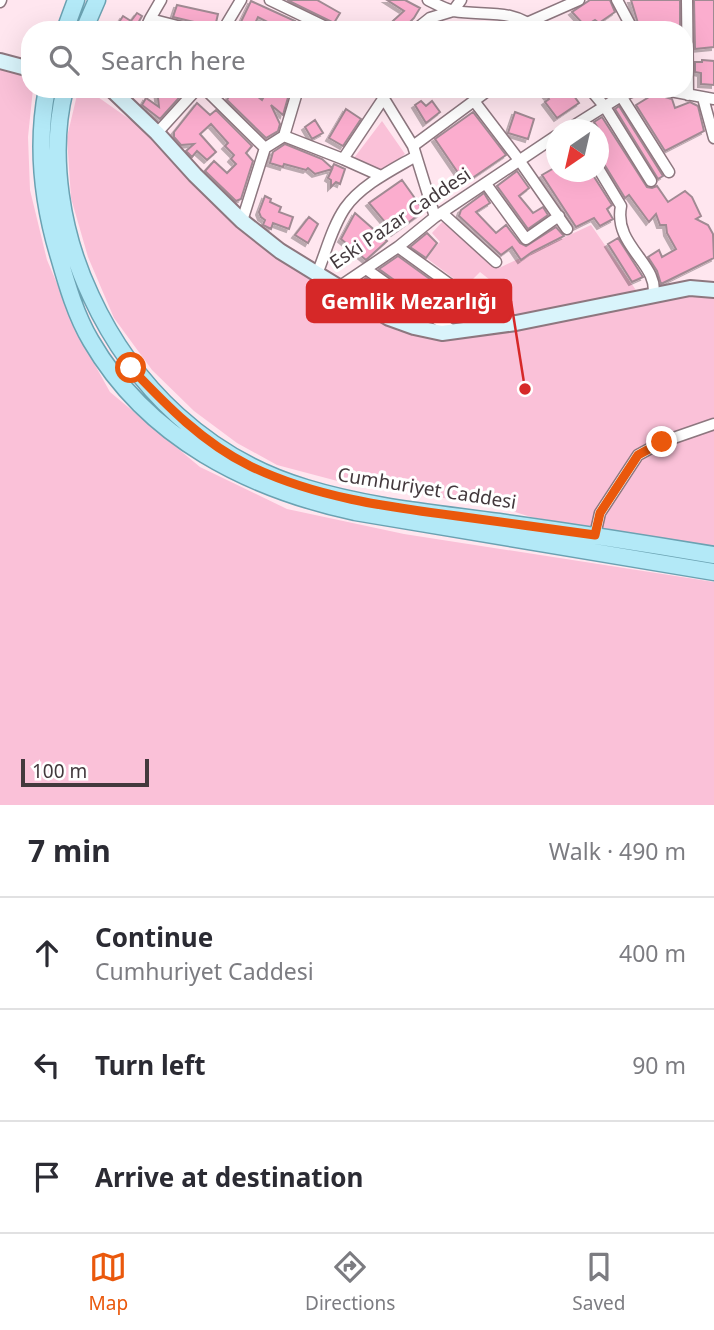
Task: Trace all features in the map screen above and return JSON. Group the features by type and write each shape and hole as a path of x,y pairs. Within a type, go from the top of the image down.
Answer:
{"main road":[{"path":"68,21 76,0"},
{"path":"88,21 97,0"},
{"name":"Cumhuriyet Caddesi","path":"46,98 42,163 48,223 66,281 91,341 128,392 170,430 211,460 240,475 317,504 714,572"},
{"name":"Cumhuriyet Caddesi","path":"67,98 59,137 61,183 65,222 82,278 105,328 131,368 164,403 205,439 249,466 305,488 391,508 595,535 714,555"}],"street":[{"path":"158,21 150,19 161,0"},
{"path":"228,21 241,0"},
{"path":"270,0 313,21"},
{"path":"428,0 453,11 513,16 523,21"},
{"path":"426,21 453,11 461,0"},
{"path":"542,21 579,0"},
{"path":"617,0 628,21"},
{"path":"687,0 687,21"},
{"path":"0,61 21,67"},
{"name":"Eski Pazar Caddesi","path":"120,98 158,133 195,175 242,221 280,251 339,287 546,142"},
{"path":"158,133 189,98"},
{"path":"214,98 265,148"},
{"path":"242,221 265,148 284,136 295,98"},
{"path":"343,159 378,98"},
{"path":"382,98 414,151 439,215 496,262"},
{"path":"317,274 345,208 478,98"},
{"path":"598,98 651,181"},
{"path":"586,119 618,98"},
{"path":"622,98 669,172"},
{"path":"709,99 714,138"},
{"path":"474,101 567,229"},
{"path":"284,136 381,176"},
{"path":"606,182 621,206 620,228 649,272 655,288 653,297"},
{"path":"486,184 526,239 559,216"},
{"path":"398,247 484,309 459,330"},
{"path":"366,269 459,330"},
{"path":"339,287 389,318 414,327 442,332 516,323 690,288 714,290"},
{"path":"595,535 600,513 638,455 662,442 714,424"}],"shaded area":[{"path":"0,67 21,72 21,98 32,98 28,137 30,190 47,260 81,340 110,392 200,467 287,509 404,534 714,582 714,805 0,805"},
{"path":"76,98 99,98 135,123 222,209 332,289 398,331 444,338 494,333 634,307 672,295 694,293 714,296 714,551 531,517 496,506 345,483 277,465 237,443 194,411 152,370 114,318 88,257 71,198 67,137"},
{"path":"382,121 405,154 381,173 354,158"},
{"path":"443,221 499,268 591,225 640,296 485,320 505,292 480,272 465,287 425,257 440,242 432,233"}],"building":[{"path":"287,0 317,0 340,13 335,21 330,21"},
{"path":"387,0 405,0 420,8 411,21 393,21 404,11"},
{"path":"590,0 610,0 615,12 602,21 580,21 572,12"},
{"path":"631,0 680,0 680,21 637,21"},
{"path":"694,0 714,0 714,47 695,49"},
{"path":"251,1 295,21 266,21 258,17 256,21 241,21"},
{"path":"177,5 218,14 216,21 190,21 173,17"},
{"path":"137,13 142,16 139,21 131,21"},
{"path":"714,61 714,85 701,84 701,73 695,72 695,62"},
{"path":"146,98 159,107 158,98 179,98 160,119 142,105"},
{"path":"288,98 283,115 271,105 280,124 278,131 266,138 227,100"},
{"path":"575,98 579,103 557,118 545,102 549,99"},
{"path":"647,98 672,99 675,108 690,102 698,106 704,131 665,151 636,105"},
{"path":"421,101 426,106 432,101 440,112 426,123 415,105"},
{"path":"197,103 210,115 216,110 252,146 246,153 253,161 241,199 236,201 205,171 214,161 227,173 236,164 231,159 234,155 225,146 228,143 211,124 200,134 216,152 207,160 197,151 192,157 186,151 194,144 181,145 174,137 174,132"},
{"path":"619,106 663,176 658,179 615,109"},
{"path":"346,109 361,119 343,146 329,138"},
{"path":"473,112 506,155 465,183 435,139"},
{"path":"515,112 534,119 528,139 508,133"},
{"path":"315,120 323,133 312,139 305,127"},
{"path":"609,128 647,187 657,186 668,202 685,191 692,197 701,216 696,219 708,225 713,234 714,258 661,284 648,257 659,250 662,257 676,249 667,233 666,225 660,225 656,214 649,222 629,195 625,198 609,172"},
{"path":"285,144 322,159 332,168 334,164 345,169 340,184 336,182 331,187 331,180 328,178 332,169 315,174 308,168 306,170 284,164 283,167 270,163 273,152"},
{"path":"517,171 529,188 519,196 533,213 543,207 548,215 528,229 497,186"},
{"path":"402,180 424,211 394,233 369,203"},
{"path":"547,182 597,182 612,205 607,209 613,219 600,226 594,218 576,227"},
{"path":"484,193 490,203 476,212 496,233 506,225 520,243 526,246 556,227 564,236 521,260 512,247 501,255 459,216 461,210"},
{"path":"265,196 271,199 270,202 281,207 279,212 293,217 289,229 273,223 271,229 263,225 265,220 259,212"},
{"path":"355,213 387,241 366,260 341,239"},
{"path":"309,217 318,224 308,243 295,235"},
{"path":"427,233 437,243 426,258 410,247"},
{"path":"618,238 643,277 632,282 608,244"},
{"path":"398,256 470,308 466,313 461,311 454,321 447,316 453,307 442,301 438,307 432,303 430,306 379,269"},
{"path":"366,278 422,319 403,313 378,297 361,282"}],"place":[{"name":"Gemlik Mezarlığı","path":"525,389"}],"route":[{"path":"131,368 164,403 205,439 249,466 305,488 391,508 595,535 600,513 638,455 662,442"}]}
